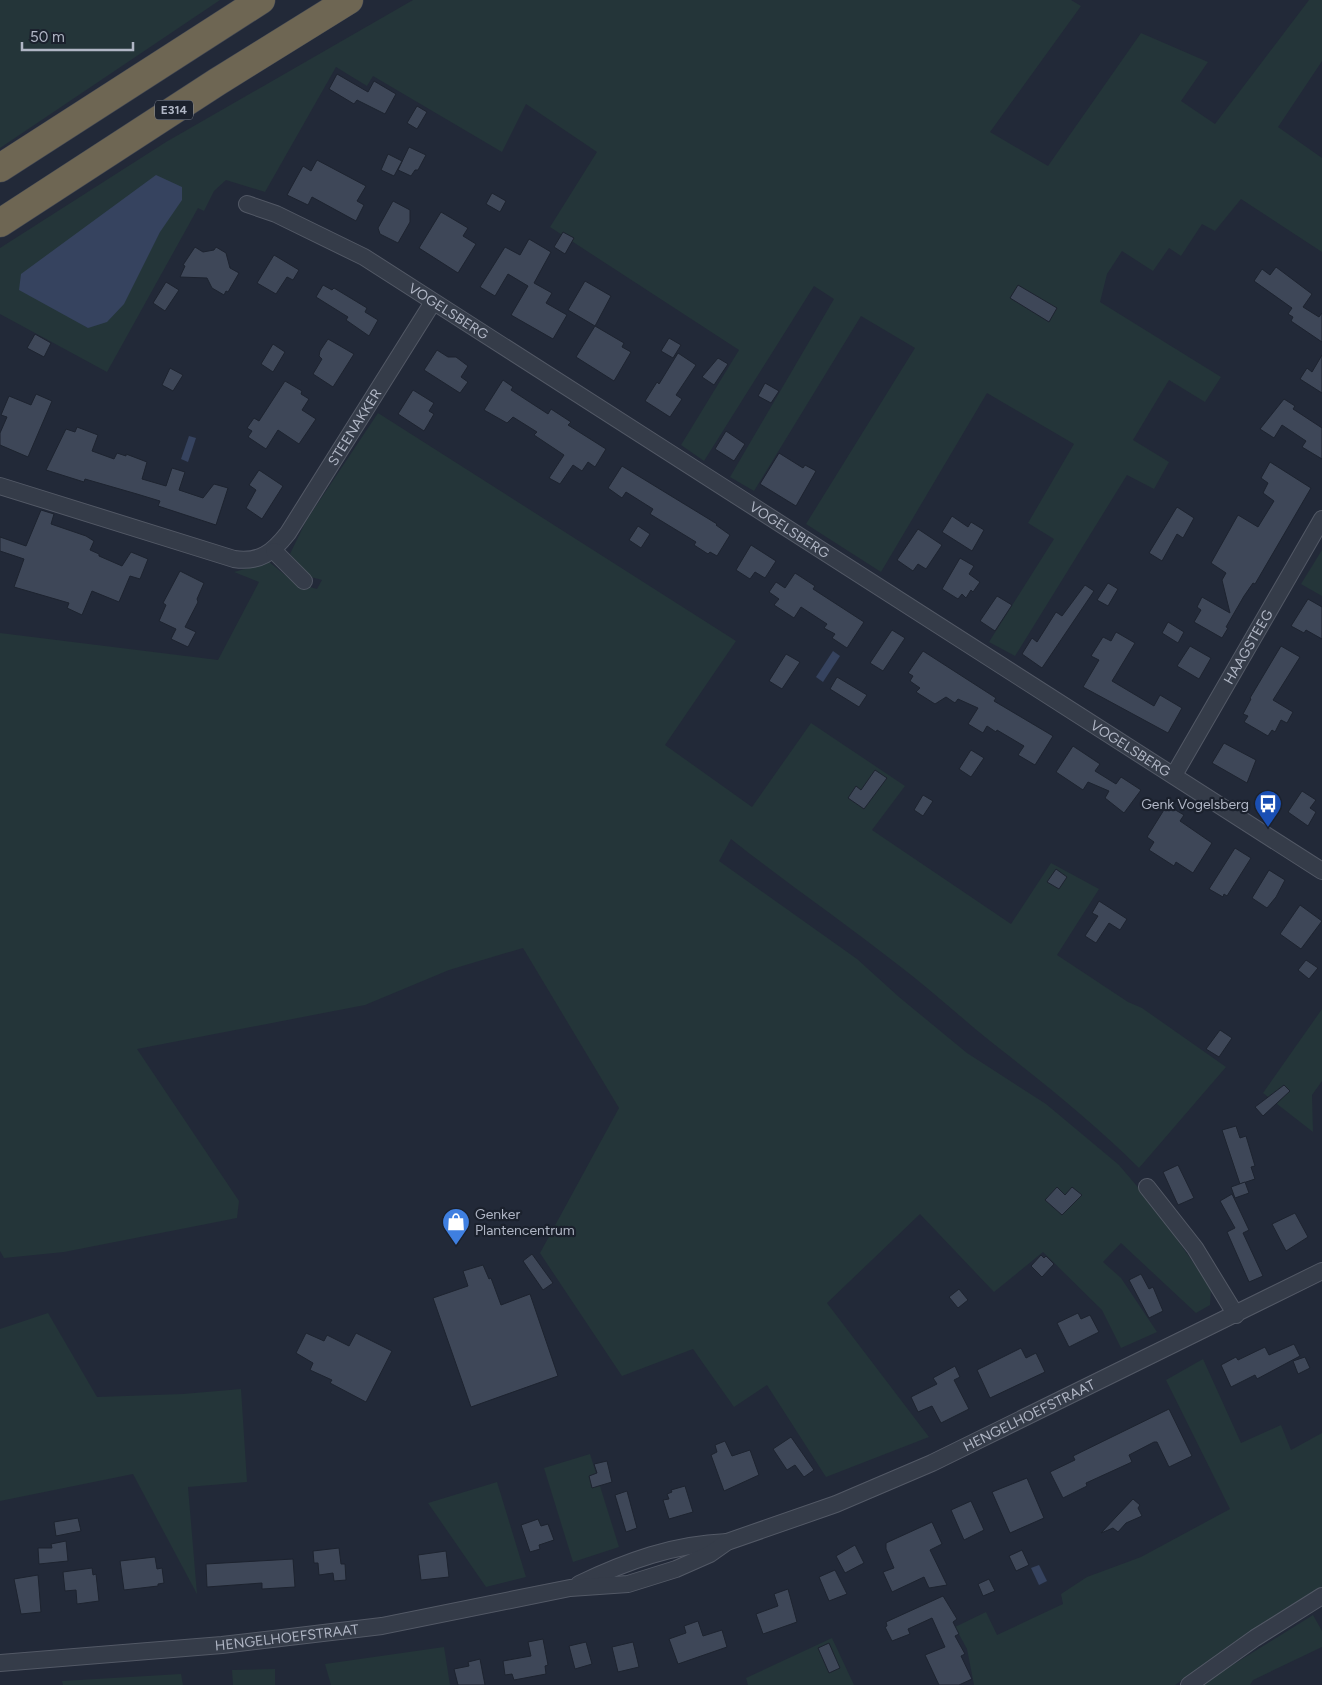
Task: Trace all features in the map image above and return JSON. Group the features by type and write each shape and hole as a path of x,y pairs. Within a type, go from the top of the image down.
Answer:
{"highway":[{"path":"0,168 261,0"},
{"name":"E314","path":"0,223 349,0"}],"street":[{"name":"VOGELSBERG","path":"248,204 276,214 340,245 433,302 1322,871"},
{"name":"STEENAKKER","path":"274,551 288,533 433,302"},
{"path":"0,486 234,559 257,560 274,551 304,581"},
{"name":"HAAGSTEEG","path":"1174,775 1322,519"},
{"path":"1147,1188 1195,1248 1236,1315"},
{"name":"HENGELHOEFSTRAAT","path":"0,1663 222,1645 382,1626 570,1588 635,1560 676,1547 727,1542 836,1504 932,1463 1322,1271"},
{"path":"1189,1685 1255,1638 1322,1596"}],"shaded area":[{"path":"0,0 220,0 0,148"},
{"path":"413,0 1071,0 1081,6 990,132 1048,166 1141,33 1208,62 1181,101 1215,124 1309,0 1322,0 1322,61 1278,127 1322,158 1322,252 1241,199 1215,231 1202,224 1181,256 1169,248 1153,271 1122,251 1107,274 1100,302 1221,377 1205,402 1169,380 1133,440 1169,462 1154,489 1127,475 1015,656 989,642 1054,539 1028,523 1074,444 987,393 881,572 806,524 915,348 861,316 754,491 730,477 834,299 814,286 704,461 681,445 739,350 550,227 597,152 526,104 502,152 373,76 367,86 336,67 265,192 226,180 214,191 204,211 198,208 107,372 0,314 0,248 166,142","holes":["160,232 149,252 88,328 65,314"]},
{"path":"378,413 736,641 665,745 752,807 811,723 905,786 872,830 1011,924 1051,863 1099,889 1057,955 1128,1002 1142,1008 1226,1067 1139,1168 1085,1118 921,983 731,839 719,861 857,959 899,997 967,1053 1046,1104 1119,1165 1153,1205 1211,1288 1210,1305 1196,1313 1121,1243 1103,1262 1121,1278 1157,1332 1121,1348 1102,1310 1043,1252 994,1292 920,1214 827,1303 929,1437 826,1477 767,1385 734,1407 693,1349 622,1376 540,1253 619,1108 523,948 449,970 365,1005 137,1049 239,1201 237,1218 64,1252 4,1258 0,1251 0,633 218,660 259,582 234,572 269,562 295,583 317,589 322,580 311,577 290,554 306,521"},
{"path":"1322,550 1322,596 1301,584"},
{"path":"1322,1009 1322,1081 1312,1095 1313,1132 1263,1093"},
{"path":"48,1313 97,1397 183,1394 241,1389 247,1482 188,1487 197,1594 133,1474 0,1501 0,1329"},
{"path":"1203,1359 1241,1443 1281,1425 1291,1450 1322,1433 1322,1590 1175,1685 974,1685 967,1649 955,1627 986,1612 997,1635 1063,1604 1061,1594 1087,1577 1141,1557 1230,1509 1166,1380"},
{"path":"590,1454 619,1547 573,1562 544,1468"},
{"path":"497,1482 526,1577 486,1587 428,1503"},
{"path":"1313,1615 1322,1631 1322,1647 1253,1680 1250,1685 1200,1685"},
{"path":"832,1638 854,1685 748,1685 746,1678"},
{"path":"444,1647 450,1685 331,1685 325,1664"},
{"path":"275,1669 275,1685 233,1685 232,1670"},
{"path":"181,1674 183,1685 63,1685 62,1681"}],"water":[{"path":"156,175 182,187 182,200 160,232 124,304 107,322 88,328 19,290 21,274"},
{"path":"189,436 196,438 188,462 181,459"},
{"path":"833,651 840,656 823,682 816,677"},
{"path":"1039,1565 1047,1581 1039,1585 1031,1568"}],"building":[{"path":"337,74 368,92 374,81 396,94 385,114 357,100 354,104 329,89"},
{"path":"417,106 427,112 417,129 407,123"},
{"path":"409,147 426,155 418,170 415,170 411,176 398,170"},
{"path":"388,154 402,161 394,176 381,170"},
{"path":"317,160 366,186 357,201 364,205 356,221 312,197 308,205 287,195 303,166 311,171"},
{"path":"492,193 506,201 500,212 486,204"},
{"path":"393,201 410,210 410,222 398,243 380,234 378,228"},
{"path":"441,212 468,228 463,236 476,244 458,273 419,248"},
{"path":"563,232 574,238 565,254 554,247"},
{"path":"529,239 551,252 534,283 552,293 546,303 567,315 553,339 511,315 528,286 508,274 495,296 480,287 505,247 520,255"},
{"path":"195,247 203,252 214,250 216,247 226,253 230,268 239,273 228,292 226,291 224,295 212,288 207,278 180,277 185,266 183,265"},
{"path":"274,255 299,270 293,280 287,277 276,294 257,283"},
{"path":"1276,267 1312,294 1303,307 1319,317 1322,313 1322,342 1291,321 1293,317 1288,314 1292,308 1254,281 1262,269 1270,275"},
{"path":"585,281 611,296 595,326 568,310"},
{"path":"166,282 179,290 165,311 153,303"},
{"path":"323,285 332,290 334,288 367,308 365,312 378,320 369,336 346,320 348,317 316,297"},
{"path":"1018,285 1057,308 1049,322 1010,298"},
{"path":"595,326 624,343 622,347 631,352 614,381 576,357"},
{"path":"35,334 51,343 44,357 27,348"},
{"path":"669,338 681,345 673,358 661,351"},
{"path":"328,339 354,354 333,387 313,374 322,359 319,356 320,351"},
{"path":"273,344 285,352 273,372 261,364"},
{"path":"437,350 448,357 456,357 468,366 461,377 468,382 460,393 424,370"},
{"path":"678,353 696,365 676,395 682,399 670,417 645,401 657,382 659,384"},
{"path":"1322,355 1322,393 1300,379 1307,368 1312,372"},
{"path":"718,358 728,364 714,385 702,377"},
{"path":"170,368 183,375 173,391 162,385"},
{"path":"503,380 513,387 511,390 548,414 551,409 571,422 568,425 606,449 595,467 588,462 582,471 573,465 560,484 549,478 564,455 534,435 537,432 513,417 507,423 484,410"},
{"path":"285,381 302,391 301,394 309,399 302,410 316,419 299,444 278,430 266,449 248,437 252,431 247,428 254,418 259,421"},
{"path":"765,383 779,391 771,403 758,396"},
{"path":"413,390 434,403 429,411 434,414 424,431 398,414"},
{"path":"36,394 52,401 28,457 0,445 0,433 7,417 1,415 9,396 31,405"},
{"path":"1284,399 1295,406 1293,409 1322,428 1322,459 1302,447 1306,441 1282,425 1274,438 1260,429"},
{"path":"77,427 98,435 92,451 114,459 117,453 126,456 126,454 147,462 142,479 166,486 172,468 185,472 179,490 203,498 214,484 228,488 216,525 158,506 160,501 85,479 84,482 46,470 66,429 75,432"},
{"path":"726,431 745,444 734,461 715,449"},
{"path":"779,453 803,468 805,465 816,471 796,506 760,484"},
{"path":"1270,462 1311,488 1255,584 1253,583 1244,596 1226,627 1228,628 1222,638 1194,622 1201,610 1197,607 1202,597 1230,613 1222,580 1226,573 1211,563 1238,515 1258,527 1274,501 1263,493 1268,483 1261,478"},
{"path":"622,466 717,524 730,535 717,556 710,552 708,554 694,545 696,542 650,514 653,509 626,492 622,498 608,488"},
{"path":"259,470 283,486 262,519 246,508 256,490 249,485"},
{"path":"1177,507 1194,518 1183,538 1177,534 1162,561 1149,553"},
{"path":"41,510 54,514 51,524 86,536 94,541 90,550 99,554 99,556 122,566 131,552 148,559 140,579 130,576 119,602 92,591 82,615 67,608 69,603 14,587 24,559 0,551 0,537 26,546"},
{"path":"952,516 968,527 971,522 984,530 972,551 942,532"},
{"path":"638,526 650,534 641,548 629,540"},
{"path":"918,529 942,545 926,569 918,564 913,571 897,560"},
{"path":"751,545 776,561 765,578 755,572 750,579 736,570"},
{"path":"960,558 974,566 969,574 980,582 973,592 971,590 966,598 962,594 958,599 942,589"},
{"path":"180,571 204,583 197,599 198,602 185,627 196,632 188,647 171,639 176,629 159,621 166,605 163,603"},
{"path":"795,573 815,586 813,589 864,622 847,648 832,638 835,634 824,628 827,624 801,607 794,618 774,605 779,599 769,592 776,582 785,588"},
{"path":"1108,583 1118,589 1108,606 1097,600"},
{"path":"1085,585 1094,591 1042,668 1022,654 1032,638 1037,642 1056,612 1062,616"},
{"path":"997,596 1012,605 995,631 980,621"},
{"path":"1308,599 1322,607 1322,639 1306,630 1304,633 1291,626"},
{"path":"1168,622 1184,632 1178,643 1162,633"},
{"path":"892,630 905,638 883,671 870,663"},
{"path":"1116,632 1135,643 1112,681 1154,706 1160,695 1182,708 1168,733 1083,687 1099,660 1091,656 1103,637 1111,641"},
{"path":"1190,646 1211,658 1199,679 1177,666"},
{"path":"1281,646 1300,657 1273,700 1293,712 1287,723 1281,720 1275,732 1272,730 1268,736 1244,722 1248,716 1243,714 1250,698"},
{"path":"923,651 996,698 994,701 1053,736 1035,765 1018,755 1024,746 987,726 983,733 968,724 978,708 958,699 955,703 946,697 935,704 916,692 920,688 910,681 913,676 908,673"},
{"path":"786,654 800,662 782,689 769,681"},
{"path":"837,677 867,695 859,707 830,689"},
{"path":"1224,743 1256,760 1247,783 1212,763"},
{"path":"1073,746 1100,764 1095,771 1116,784 1121,777 1141,790 1124,813 1105,798 1109,791 1088,782 1083,790 1056,772"},
{"path":"971,750 984,758 971,777 959,769"},
{"path":"875,770 887,778 864,809 848,798 856,786 861,790"},
{"path":"1302,791 1316,800 1310,808 1316,812 1308,826 1288,812"},
{"path":"923,795 933,801 923,816 914,810"},
{"path":"1167,805 1184,815 1180,821 1212,843 1193,873 1176,862 1174,866 1149,850 1154,842 1147,837"},
{"path":"1235,848 1251,858 1227,896 1224,894 1223,897 1209,889"},
{"path":"1056,869 1067,877 1059,889 1047,882"},
{"path":"1269,870 1285,880 1276,897 1267,908 1252,898"},
{"path":"1099,901 1127,919 1120,930 1109,923 1096,943 1085,936 1098,916 1092,913"},
{"path":"1300,905 1322,921 1301,949 1280,934"},
{"path":"1306,960 1318,968 1309,979 1298,970"},
{"path":"1220,1030 1232,1038 1219,1057 1206,1049"},
{"path":"1284,1085 1290,1091 1263,1116 1255,1107"},
{"path":"1236,1126 1240,1138 1246,1136 1255,1166 1251,1167 1255,1179 1240,1184 1222,1130"},
{"path":"1178,1165 1194,1198 1178,1205 1163,1172"},
{"path":"1245,1182 1249,1193 1235,1198 1231,1187"},
{"path":"1057,1187 1065,1195 1072,1187 1082,1195 1062,1215 1045,1200"},
{"path":"1232,1194 1249,1230 1243,1233 1263,1276 1249,1282 1227,1232 1235,1228 1220,1201"},
{"path":"1295,1213 1308,1237 1286,1251 1272,1224"},
{"path":"532,1254 553,1283 543,1290 523,1261"},
{"path":"1041,1255 1044,1258 1046,1256 1054,1264 1042,1277 1031,1266"},
{"path":"483,1265 489,1279 491,1278 501,1305 530,1294 558,1376 471,1407 433,1298 468,1286 463,1271"},
{"path":"1141,1274 1149,1289 1153,1287 1163,1311 1149,1318 1129,1280"},
{"path":"959,1289 968,1300 958,1308 949,1297"},
{"path":"1078,1313 1081,1319 1090,1315 1099,1332 1069,1347 1057,1323"},
{"path":"306,1333 324,1341 327,1335 349,1346 356,1333 392,1351 366,1402 330,1383 332,1380 310,1370 313,1363 296,1353"},
{"path":"1294,1344 1300,1356 1257,1379 1255,1375 1231,1387 1221,1365 1236,1357 1238,1360 1265,1347 1269,1355"},
{"path":"1021,1348 1026,1358 1036,1353 1045,1372 990,1398 977,1370"},
{"path":"1305,1357 1310,1368 1298,1374 1293,1361"},
{"path":"955,1366 960,1377 954,1380 969,1409 941,1423 932,1406 918,1412 911,1397 937,1384 933,1378"},
{"path":"1169,1409 1192,1456 1169,1467 1157,1442 1154,1442 1129,1455 1132,1462 1086,1483 1087,1486 1063,1498 1050,1472 1075,1460 1073,1456"},
{"path":"791,1437 814,1470 804,1477 795,1465 787,1470 773,1449"},
{"path":"725,1441 732,1456 750,1450 759,1475 724,1491 711,1455 717,1452 715,1445"},
{"path":"607,1461 612,1482 592,1488 589,1476 597,1473 594,1464"},
{"path":"1027,1478 1044,1518 1010,1533 992,1492"},
{"path":"685,1486 693,1512 669,1519 663,1500 669,1499 667,1494 672,1492 671,1490"},
{"path":"627,1491 637,1528 626,1532 615,1495"},
{"path":"1133,1499 1140,1505 1138,1508 1142,1516 1126,1523 1118,1532 1113,1528 1101,1533"},
{"path":"971,1501 984,1530 964,1540 951,1510"},
{"path":"78,1518 81,1531 56,1536 54,1522"},
{"path":"538,1519 541,1526 548,1524 554,1540 539,1545 540,1549 530,1552 521,1525"},
{"path":"932,1522 942,1544 930,1550 947,1585 929,1588 924,1577 892,1592 883,1572 894,1568 886,1549 886,1543"},
{"path":"66,1541 68,1561 39,1564 38,1548 52,1548 51,1544"},
{"path":"855,1545 864,1563 845,1573 836,1556"},
{"path":"339,1548 341,1564 345,1564 346,1580 334,1581 333,1573 319,1575 318,1563 314,1563 313,1551"},
{"path":"1022,1550 1029,1565 1016,1571 1009,1556"},
{"path":"446,1551 449,1577 421,1580 418,1555"},
{"path":"155,1557 157,1569 162,1568 164,1583 158,1584 158,1586 124,1590 120,1561"},
{"path":"293,1559 295,1587 262,1589 262,1583 207,1587 206,1564"},
{"path":"92,1568 93,1575 96,1574 99,1601 77,1604 76,1590 65,1591 63,1572"},
{"path":"835,1570 847,1594 829,1601 819,1577"},
{"path":"38,1575 41,1612 21,1614 14,1579"},
{"path":"989,1579 995,1591 983,1596 978,1584"},
{"path":"788,1589 797,1622 763,1634 756,1614 778,1606 774,1594"},
{"path":"943,1596 957,1619 953,1622 959,1634 955,1636 965,1654 961,1656 972,1679 959,1685 939,1685 925,1655 945,1647 932,1618 908,1629 910,1634 892,1641 885,1627 887,1626 886,1622"},
{"path":"698,1621 703,1636 722,1630 727,1647 678,1664 669,1639 686,1633 684,1626"},
{"path":"543,1639 548,1665 545,1666 546,1674 514,1680 512,1674 505,1675 503,1661 531,1656 528,1642"},
{"path":"586,1642 592,1664 575,1669 569,1646"},
{"path":"633,1642 639,1667 618,1672 612,1647"},
{"path":"829,1643 840,1668 829,1673 818,1648"},
{"path":"480,1659 485,1685 458,1685 454,1669 469,1666 468,1662"}],"place":[{"name":"Genk Vogelsberg","path":"1268,828"},
{"name":"Genker Plantencentrum","path":"456,1246"}]}
